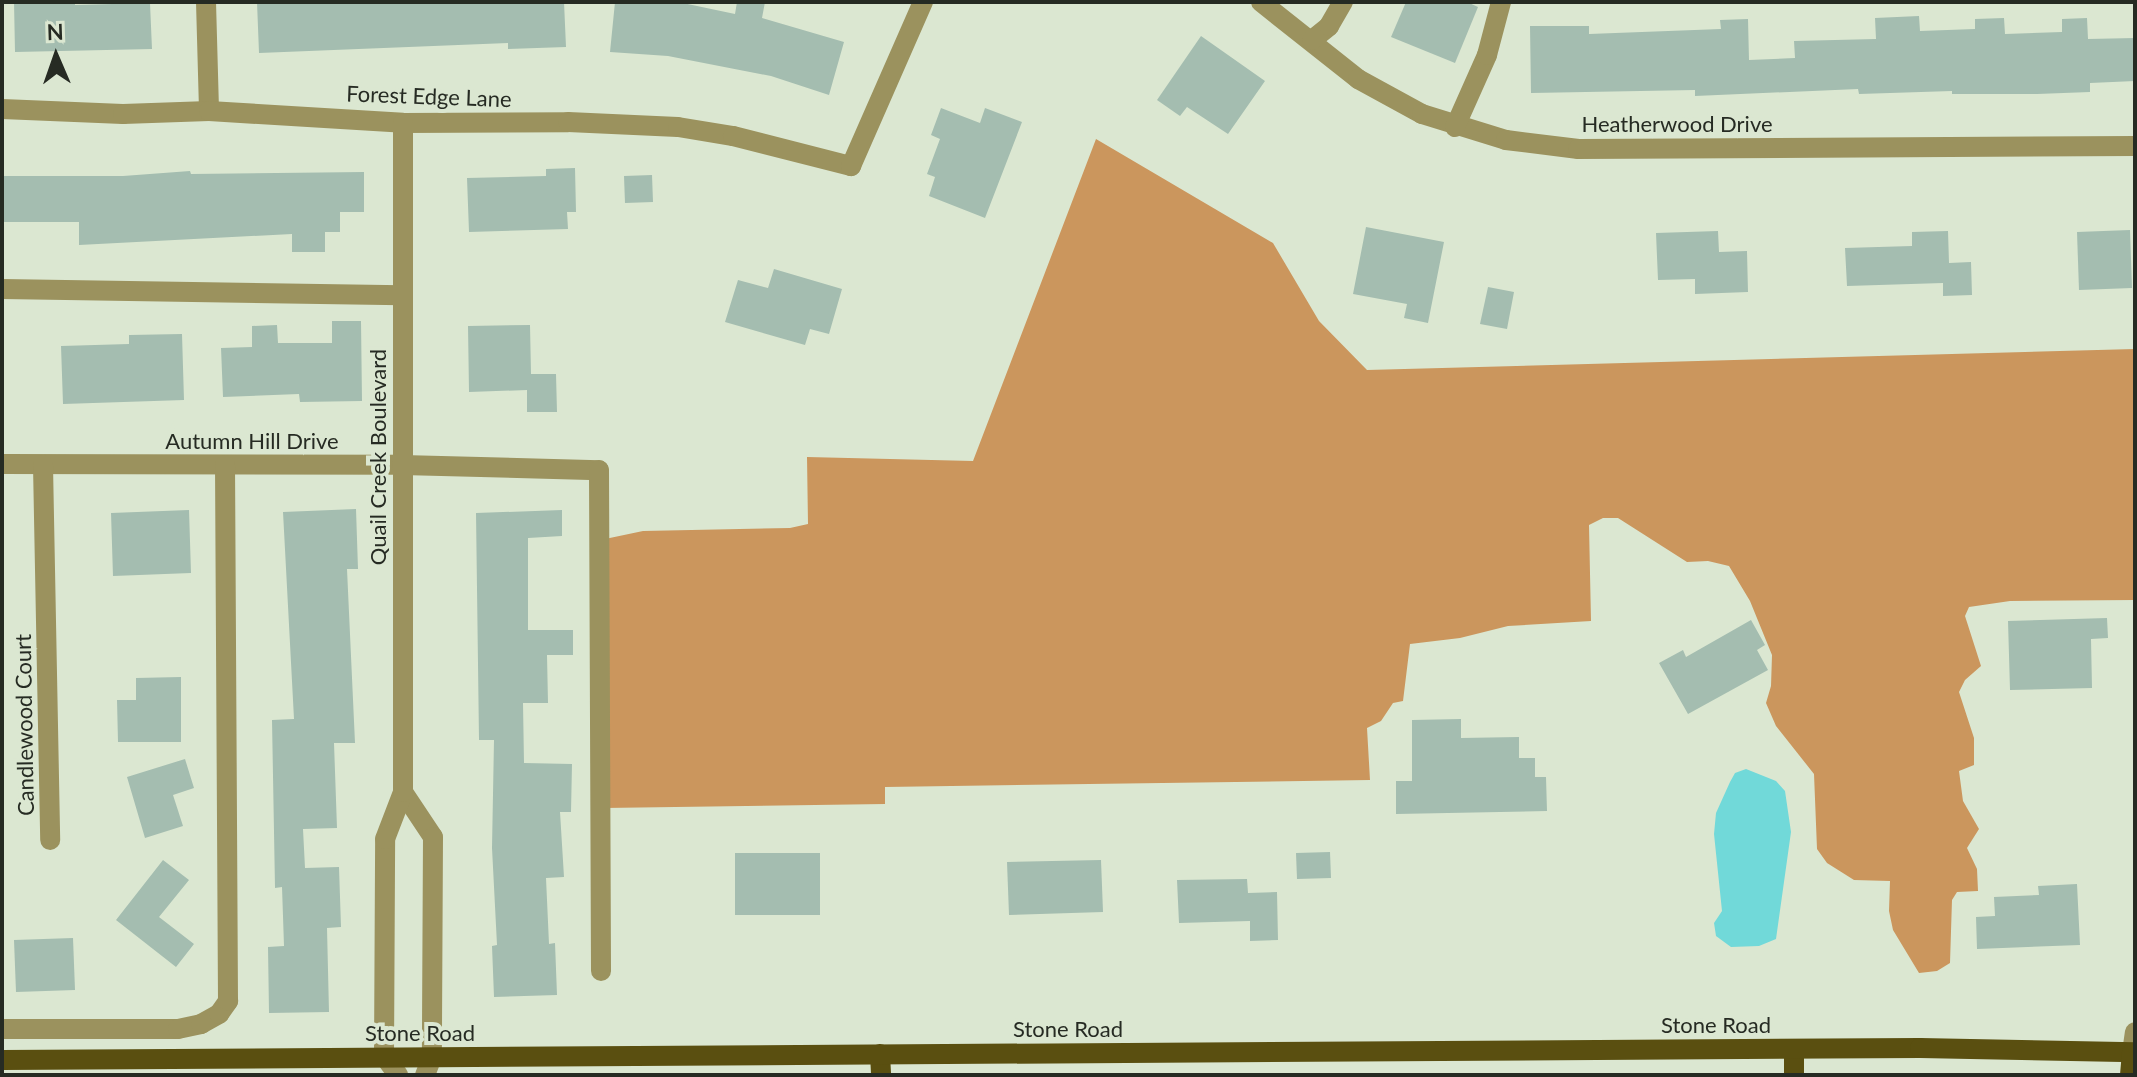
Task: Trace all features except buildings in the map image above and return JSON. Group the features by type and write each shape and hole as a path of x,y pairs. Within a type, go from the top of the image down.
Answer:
{"main road":[{"name":"Stone Road","path":"2,1060 384,1056 428,1066 880,1054 2134,1046"},
{"path":"2130,1075 2134,1046"},
{"path":"1794,1049 1794,1075"},
{"path":"880,1054 881,1075"}],"street":[{"path":"206,2 209,111"},
{"name":"Heatherwood Drive","path":"1261,2 1358,79 1422,114 1455,127 1506,140 1578,149 2135,146"},
{"path":"1312,40 1329,26 1343,2"},
{"path":"1455,127 1487,55 1501,2"},
{"name":"Forest Edge Lane","path":"2,109 123,114 209,111 403,123 568,122 678,127 733,136 851,166 914,5"},
{"name":"Quail Creek Boulevard","path":"384,1056 385,839 403,792 403,123"},
{"path":"2,289 402,295"},
{"name":"Autumn Hill Drive","path":"2,464 402,465 599,470 601,971"},
{"name":"Candlewood Court","path":"43,465 50,840"},
{"path":"2,1029 178,1029 201,1024 219,1014 228,1001 225,465"},
{"path":"403,792 433,837 428,1066"},
{"path":"384,1056 398,1075"}],"shaded area":[{"path":"1096,139 1273,243 1319,321 1367,370 2135,349 2135,600 2010,601 1969,607 1965,616 1981,666 1965,680 1959,692 1974,738 1974,765 1959,771 1963,801 1979,829 1967,848 1977,869 1978,891 1957,892 1952,900 1950,963 1937,971 1919,973 1893,930 1889,911 1890,881 1854,880 1827,863 1817,849 1814,774 1776,726 1766,703 1771,686 1772,655 1750,601 1729,566 1708,561 1687,562 1618,518 1603,518 1589,525 1591,621 1508,626 1460,638 1410,644 1403,701 1393,703 1381,721 1367,728 1370,780 885,787 885,804 604,808 605,539 643,531 790,528 808,524 807,457 973,461"}],"water":[{"path":"1746,769 1776,781 1785,791 1791,832 1776,939 1759,946 1731,947 1716,936 1714,923 1722,911 1714,834 1716,813 1730,782 1735,773"}]}
